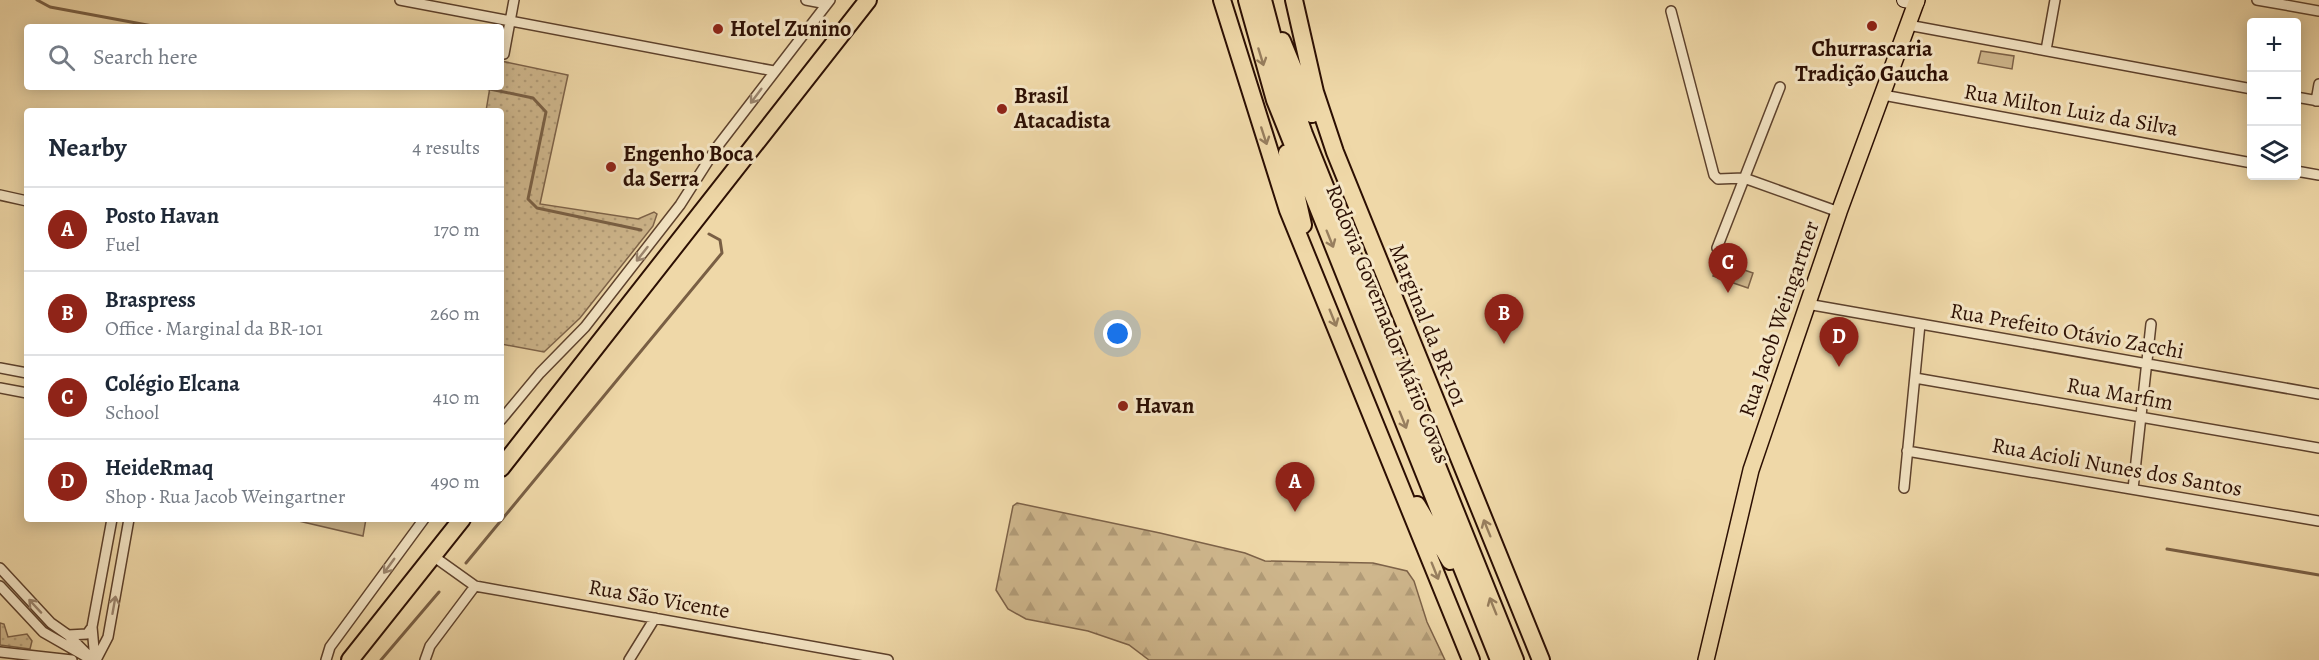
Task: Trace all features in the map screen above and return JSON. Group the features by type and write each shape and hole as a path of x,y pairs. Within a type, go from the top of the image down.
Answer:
{"highway":[{"path":"504,464 868,0"},
{"path":"1222,0 1288,210 1471,660"},
{"name":"Rodovia Governador Mário Covas","path":"1247,0 1275,100 1499,660"},
{"path":"1264,0 1321,139 1352,196"},
{"name":"Rodovia Governador Mário Covas","path":"1264,0 1281,72 1300,123 1515,660"},
{"name":"Marginal da BR-101","path":"1294,0 1315,92 1352,196 1541,660"},
{"path":"1275,100 1312,266"},
{"path":"1390,458 1479,611"},
{"path":"350,660 460,522"}],"main road":[{"name":"Rua Jacob Weingartner","path":"1706,660 1744,491 1839,212 1908,25 1913,1"}],"street":[{"path":"400,0 774,71"},
{"path":"504,54 514,0"},
{"path":"806,0 829,2"},
{"path":"2046,50 2055,0"},
{"path":"2257,0 2319,11"},
{"path":"504,416 540,373 585,327 680,205 717,147 829,2"},
{"path":"1671,11 1714,175 1718,179 1744,178 1839,212"},
{"path":"1908,25 2247,88"},
{"path":"2301,98 2317,101 2319,84"},
{"path":"1717,248 1780,87"},
{"name":"Rua Milton Luiz da Silva","path":"1883,95 2247,162"},
{"path":"2301,172 2319,175"},
{"path":"0,195 24,200"},
{"name":"Rua Prefeito Otávio Zacchi","path":"1807,304 2147,366 2319,394"},
{"path":"1904,488 1920,324"},
{"path":"2133,489 2151,324"},
{"path":"0,368 24,372"},
{"name":"Rua Marfim","path":"1915,378 2319,448"},
{"path":"0,388 24,392"},
{"name":"Rua Acioli Nunes dos Santos","path":"1907,451 2319,521"},
{"path":"111,522 128,524 108,637 94,660 92,627 111,522"},
{"path":"326,660 330,646 422,522"},
{"name":"Rua São Vicente","path":"433,556 476,586 888,660"},
{"path":"0,568 51,622 94,660"},
{"path":"0,586 43,632 94,660"},
{"path":"425,660 430,646 476,586"},
{"path":"629,660 655,618"},
{"path":"68,635 87,634 92,627"},
{"path":"821,660 823,648"},
{"path":"3,655 72,660"}],"green space":[{"path":"1981,51 2014,56 2012,69 1978,63"},
{"path":"504,62 568,75 540,204 638,219 654,212 657,214 653,226 580,318 544,352 504,345 504,108 486,108 490,90 504,90"},
{"path":"1718,261 1753,273 1748,288 1713,276"},
{"path":"1017,503 1160,533 1245,553 1265,561 1373,563 1407,571 1414,581 1427,622 1445,660 1149,660 1129,645 1088,631 1026,619 1008,609 996,590 1013,506"},
{"path":"303,522 365,522 363,536"},
{"path":"0,623 4,624 8,637 27,634 32,641 30,649 0,645"}],"waterway":[{"path":"37,0 50,7 142,24"},
{"path":"494,90 533,98 546,112 528,199 537,208 641,230"},
{"path":"504,517 722,253 720,240 709,234"},
{"path":"466,563 500,522"},
{"path":"2167,549 2319,575"},
{"path":"381,660 439,592"}],"place":[{"name":"Churrascaria Tradição Gaucha","path":"1872,26"},
{"name":"Hotel Zunino","path":"718,29"},
{"name":"Brasil Atacadista","path":"1002,109"},
{"name":"Engenho Boca da Serra","path":"611,167"},
{"name":"Colégio Elcana","path":"1728,293"},
{"name":"Braspress","path":"1504,344"},
{"name":"HeideRmaq","path":"1839,367"},
{"name":"Havan","path":"1123,406"},
{"name":"Posto Havan","path":"1295,512"}]}
